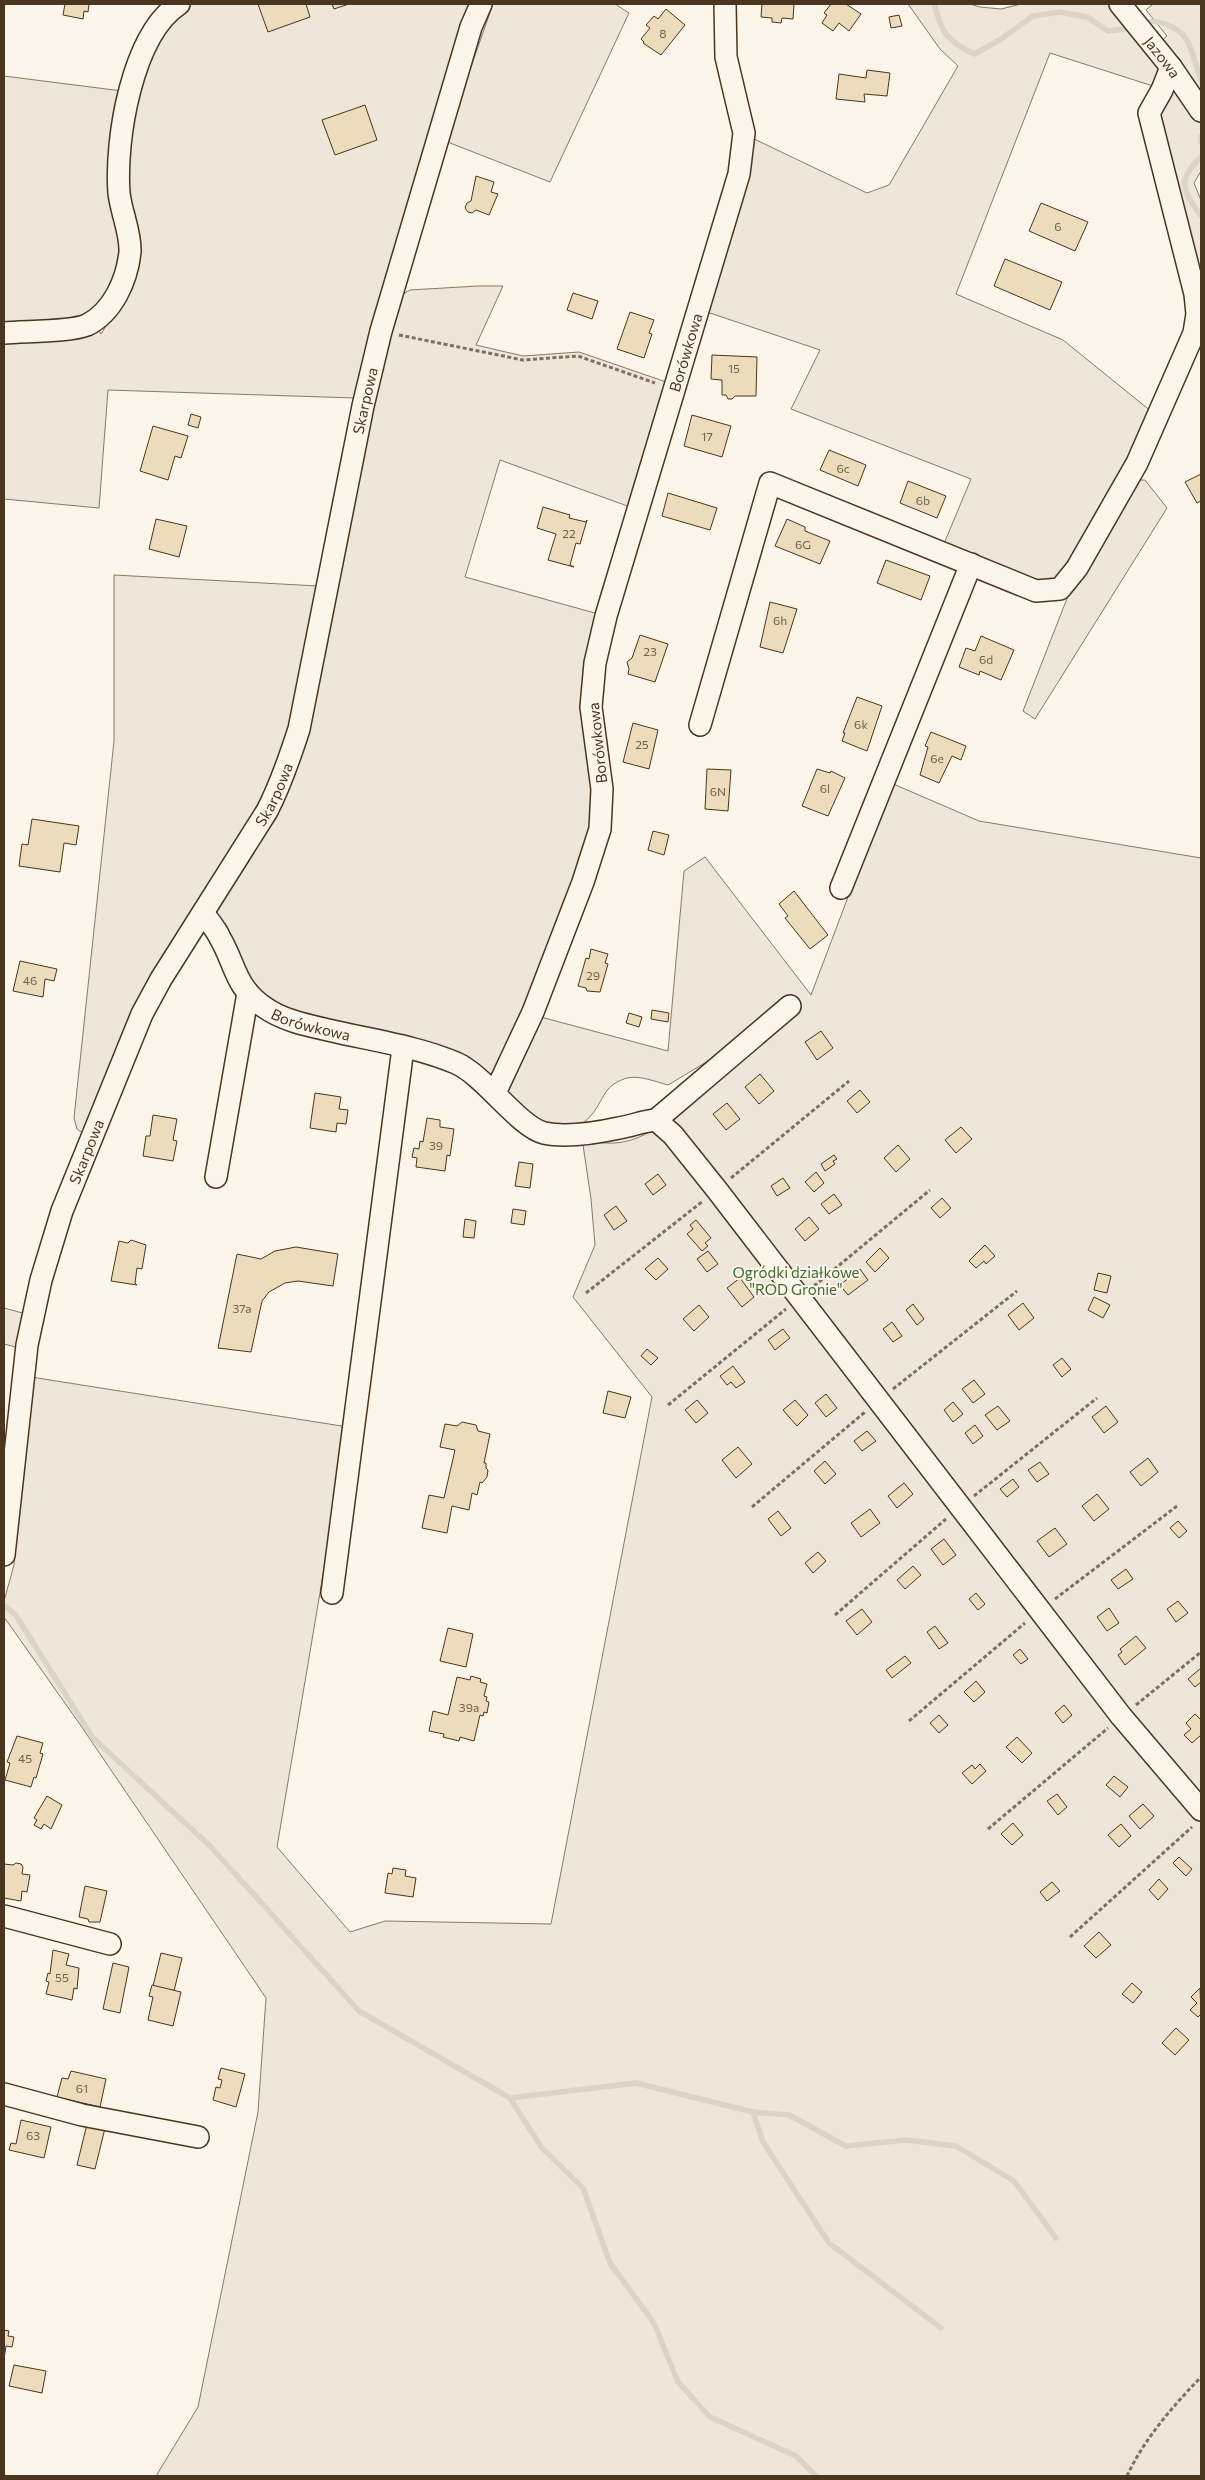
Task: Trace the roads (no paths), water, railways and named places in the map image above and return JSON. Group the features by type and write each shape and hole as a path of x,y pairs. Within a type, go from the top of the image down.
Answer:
{"street":[{"path":"4,333 81,327 100,315 115,299 125,278 130,251 120,193 119,152 126,104 136,71 158,23 180,4"},
{"name":"Skarpowa","path":"4,1555 27,1345 50,1245 83,1156 142,1014 161,979 267,811 280,786 294,746 363,406 381,331 468,36 480,4"},
{"name":"Borówkowa","path":"203,913 221,939 235,976 264,1007 282,1017 428,1053 458,1064 495,1093 533,1012 583,882 600,829 602,789 591,707 595,663 606,616 739,174 744,133 742,116 726,57 725,4"},
{"name":"Jazowa","path":"1124,9 1171,67 1201,111"},
{"path":"700,725 770,483 1036,591 1060,588 1077,568 1137,463 1194,333 1197,314 1195,294 1149,113 1162,90 1171,67"},
{"path":"841,888 971,564"},
{"path":"216,1177 248,992"},
{"path":"495,1093 530,1126 541,1132 553,1134 621,1128 656,1120 790,1006"},
{"path":"332,1593 403,1048"},
{"path":"656,1120 673,1135 723,1198 1122,1716 1198,1818"},
{"path":"4,1916 110,1944"},
{"path":"4,2094 82,2115 198,2137"}],"waterway":[{"path":"934,4 943,29 951,40 975,54 1001,39 1033,16 1060,12 1087,17 1108,31 1133,28"},
{"path":"1141,24 1159,22 1172,27 1182,34 1191,48 1201,80"},
{"path":"1201,136 1201,142"},
{"path":"1201,157 1193,165 1185,179 1186,192 1201,216"},
{"path":"4,1606 15,1614 93,1738 210,1846 359,2011 510,2098 541,2147 583,2188 610,2263 654,2323 678,2382 710,2417 796,2456 816,2476"},
{"path":"510,2098 636,2083 753,2112 789,2115 846,2146 906,2140 956,2146 1014,2181 1056,2238"},
{"path":"753,2112 763,2142 829,2243 941,2328"}],"park label":[{"name":"Ogródki działkowe \"ROD Gronie\"","path":"796,1280"}]}
